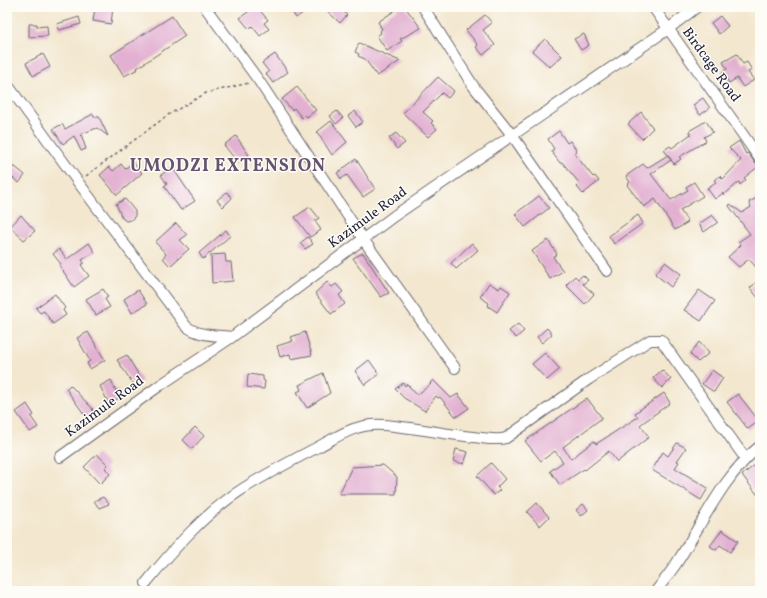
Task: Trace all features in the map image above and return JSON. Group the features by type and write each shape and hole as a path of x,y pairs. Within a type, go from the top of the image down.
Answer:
{"street":[{"path":"206,7 259,81 363,239 456,368"},
{"path":"423,7 474,87 512,135 607,271"},
{"name":"Birdcage Road","path":"653,7 760,159"},
{"name":"Kazimule Road","path":"60,457 159,386 232,337 363,239 668,29 696,7"},
{"path":"7,84 186,326 192,330 202,333 232,337"},
{"path":"146,583 207,516 242,489 280,466 350,429 365,425 383,425 468,437 506,438 589,379 650,340 661,340 745,458"},
{"path":"656,591 676,564 719,492 745,458 760,446"}],"path":[{"path":"78,182 168,115 206,93 259,81"}],"building":[{"path":"95,7 113,7 111,24 93,21"},
{"path":"254,7 257,7 268,20 264,23 269,29 260,36 252,26 249,29 240,18"},
{"path":"299,7 311,7 296,18 292,12"},
{"path":"323,7 338,7 347,15 340,23"},
{"path":"400,7 405,7 421,28 400,39 402,41 387,51 377,36 381,33 380,31 382,29 378,22"},
{"path":"485,15 492,23 483,30 495,45 483,55 476,47 478,45 466,30"},
{"path":"172,16 185,36 137,68 138,69 124,76 111,55"},
{"path":"720,16 728,26 719,34 711,23"},
{"path":"79,17 81,24 59,30 57,24"},
{"path":"29,24 37,24 37,27 47,26 48,36 29,37"},
{"path":"584,34 589,45 581,50 574,39"},
{"path":"545,39 562,56 550,67 532,51"},
{"path":"359,43 400,61 377,76 365,59 358,56 359,54 355,52"},
{"path":"43,54 50,67 33,76 26,63"},
{"path":"275,54 288,72 273,83 266,74 269,72 262,63"},
{"path":"737,54 743,64 747,62 752,70 748,72 754,80 743,87 737,78 729,83 722,72 727,69 723,62"},
{"path":"438,77 454,91 448,98 442,93 423,112 433,121 431,123 437,129 428,137 403,113"},
{"path":"297,87 316,110 307,117 305,115 302,118 294,108 292,110 282,99"},
{"path":"703,98 710,108 700,115 693,105"},
{"path":"337,111 343,118 336,124 330,116"},
{"path":"355,111 363,122 356,127 348,116"},
{"path":"641,112 653,128 642,139 628,124"},
{"path":"93,114 94,117 99,117 108,136 97,128 81,134 86,149 81,151 74,136 63,144 53,129 62,124 65,129"},
{"path":"331,121 347,142 332,155 317,132"},
{"path":"706,121 713,132 704,137 706,141 679,157 681,159 674,164 664,150 670,146 672,148 691,134 689,131"},
{"path":"559,131 567,143 570,141 577,151 574,153 593,177 595,176 599,181 583,194 577,187 580,184 551,151 554,149 548,139"},
{"path":"396,133 405,143 397,149 389,138"},
{"path":"236,136 249,155 238,163 224,145"},
{"path":"739,141 746,154 748,153 759,166 744,178 746,180 740,185 739,182 724,195 723,193 715,199 707,188 716,182 714,180 720,176 723,179 741,160 729,148"},
{"path":"668,155 671,160 651,174 671,200 688,190 686,187 694,182 703,196 680,210 688,222 675,230 655,199 644,207 627,185 630,182 626,176 643,164 647,168"},
{"path":"356,159 375,189 363,197 347,175 341,179 337,173"},
{"path":"133,162 142,173 117,195 100,175 109,167 113,171 121,164 125,169"},
{"path":"14,166 25,175 19,183 8,174"},
{"path":"172,167 195,201 181,210 164,186 167,184 161,175"},
{"path":"227,192 232,198 223,207 217,200"},
{"path":"539,196 549,208 525,227 515,214"},
{"path":"757,198 760,203 760,272 749,259 739,267 728,257 741,245 738,242 750,234 729,206 730,204 742,213 751,207 749,202"},
{"path":"125,199 135,211 135,216 131,220 126,221 122,218 116,204"},
{"path":"310,207 319,218 315,221 321,230 310,237 295,217"},
{"path":"21,215 35,231 24,240 10,227"},
{"path":"638,215 643,223 614,244 609,236"},
{"path":"712,215 718,222 704,232 699,224"},
{"path":"176,223 187,235 180,240 189,249 170,266 163,258 166,254 155,242"},
{"path":"226,230 230,236 203,259 199,253"},
{"path":"308,237 313,244 305,249 300,243"},
{"path":"548,240 557,254 553,257 563,271 550,279 532,251"},
{"path":"89,243 95,252 82,260 84,263 81,265 89,276 74,287 59,265 61,264 53,254 59,249 67,259"},
{"path":"472,243 478,250 456,269 451,263"},
{"path":"363,253 389,293 381,297 353,258"},
{"path":"225,254 226,262 231,262 233,281 212,283 211,255"},
{"path":"665,262 681,274 671,287 655,274"},
{"path":"583,275 588,280 583,284 594,294 585,304 566,285 575,276 578,279"},
{"path":"760,279 760,300 750,288"},
{"path":"327,282 332,287 336,284 343,292 339,295 345,304 331,314 315,293"},
{"path":"489,283 499,289 501,286 510,292 497,312 488,306 489,303 480,297"},
{"path":"103,289 108,297 105,299 110,307 96,315 86,299"},
{"path":"138,290 147,304 132,313 124,299"},
{"path":"699,290 715,301 701,321 684,310"},
{"path":"55,294 65,308 63,310 66,315 53,324 44,311 40,313 36,308"},
{"path":"518,324 524,331 516,338 509,331"},
{"path":"547,328 552,334 542,343 537,337"},
{"path":"88,332 105,360 90,369 87,363 90,361 77,338"},
{"path":"305,332 312,355 291,359 290,354 280,357 277,346 293,341 291,337"},
{"path":"699,342 709,353 698,362 690,354"},
{"path":"545,353 560,369 547,380 532,364"},
{"path":"127,355 142,381 134,385 117,360"},
{"path":"369,360 379,374 365,385 355,371"},
{"path":"662,370 671,379 662,388 653,378"},
{"path":"712,370 723,378 714,392 702,384"},
{"path":"323,373 330,393 307,408 297,392 301,390 299,385"},
{"path":"248,374 263,376 263,380 265,381 264,389 247,387"},
{"path":"111,380 116,391 118,390 122,396 109,404 100,386"},
{"path":"433,380 451,398 458,394 469,408 456,417 440,397 438,398 436,396 425,411 404,398 395,389 403,383 405,386 407,384 417,395 431,384 430,383"},
{"path":"70,385 92,408 94,414 87,418 66,389"},
{"path":"664,393 670,403 640,425 649,437 617,462 609,451 585,470 584,469 560,485 550,471 563,462 555,451 541,461 525,441 587,398 602,418 563,447 571,459 594,441 596,444 638,417 635,413"},
{"path":"738,394 759,421 748,429 727,402"},
{"path":"27,404 34,415 31,417 38,427 30,432 16,412"},
{"path":"195,427 204,436 192,449 183,440"},
{"path":"677,443 686,448 677,461 679,462 675,468 708,488 701,500 652,470 663,452 668,456"},
{"path":"456,449 468,452 464,464 453,461"},
{"path":"97,454 108,465 105,468 110,474 100,484 84,467"},
{"path":"760,461 760,498 742,475"},
{"path":"491,463 505,479 497,487 500,490 494,495 477,476"},
{"path":"383,465 397,477 396,494 339,494 352,467"},
{"path":"103,497 109,504 99,508 94,501"},
{"path":"537,503 549,517 540,526 527,512"},
{"path":"583,504 588,510 581,516 576,510"},
{"path":"722,530 738,541 730,552 720,545 716,550 710,546"}],"district":[{"name":"UMODZI EXTENSION","path":"228,166"}]}
